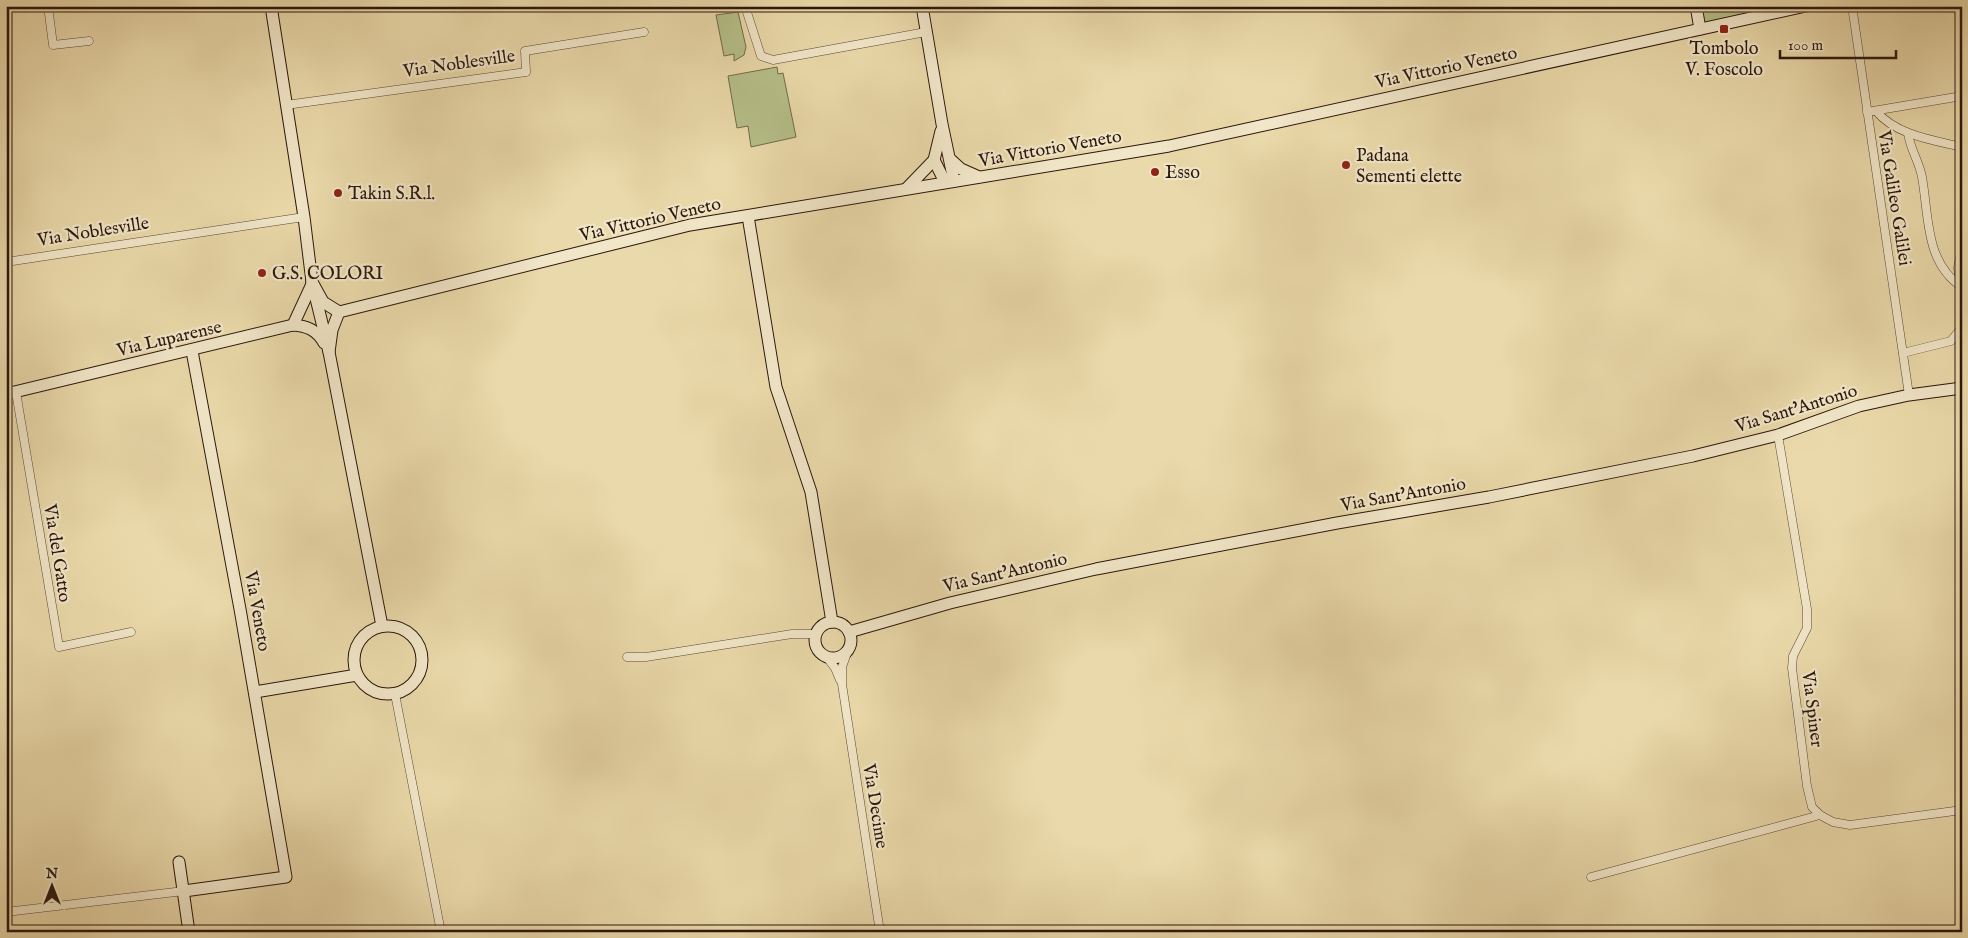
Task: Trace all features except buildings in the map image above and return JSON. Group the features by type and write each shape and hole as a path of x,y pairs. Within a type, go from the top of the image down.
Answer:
{"street":[{"path":"48,6 53,45 89,41"},
{"path":"271,6 304,217 312,282 329,352 382,626"},
{"path":"745,6 760,56 774,60 926,32"},
{"path":"922,6 942,124 950,159 949,182"},
{"path":"1696,6 1700,29"},
{"name":"Via Vittorio Veneto","path":"339,312 690,225 1169,146 1806,6"},
{"name":"Via Galileo Galilei","path":"1852,6 1909,395"},
{"name":"Via Noblesville","path":"286,104 526,72 525,50 644,32"},
{"path":"1867,112 1962,96"},
{"path":"1876,111 1885,122 1908,133 1962,147"},
{"path":"906,189 934,160 942,124"},
{"path":"1908,133 1909,145 1917,160 1922,177 1933,248 1942,268 1961,288"},
{"path":"950,159 961,169 981,178"},
{"path":"934,160 949,182"},
{"path":"748,216 776,387 811,492 832,622"},
{"name":"Via Noblesville","path":"6,262 304,217"},
{"path":"1961,288 1958,268 1962,248"},
{"path":"312,282 323,302 339,312 332,330 329,352"},
{"path":"312,282 293,325 304,326 315,331 329,352"},
{"name":"Via Luparense","path":"11,393 192,351 293,325"},
{"path":"1904,353 1950,341 1962,327"},
{"name":"Via Veneto","path":"184,890 286,877 255,692 192,351"},
{"name":"Via Sant'Antonio","path":"849,632 950,602 1096,570 1337,523 1489,498 1693,456 1778,434 1860,406 1909,395 1962,388"},
{"name":"Via del Gatto","path":"11,393 59,647 131,632"},
{"name":"Via Spiner","path":"1778,434 1807,609 1807,628 1793,656 1792,668 1807,786 1812,808 1820,815"},
{"path":"832,622 844,626 849,632 850,643 848,650 840,656 826,656 817,649 816,634 822,625 832,622"},
{"path":"382,626 392,626 407,631 418,642 422,651 420,672 415,682 406,690 395,694 373,691 364,685 357,675 354,654 357,644 372,629 382,626"},
{"path":"627,657 646,657 792,634 816,634"},
{"name":"Via Decime","path":"848,650 842,667 842,684 880,932"},
{"name":"Via Decime","path":"826,656 835,668 842,684"},
{"path":"255,692 357,675"},
{"path":"395,694 441,932"},
{"path":"1591,877 1820,815 1832,822 1850,825 1962,810"},
{"path":"179,862 189,932"},
{"path":"1960,932 1962,888"},
{"path":"6,912 184,890"}],"green space":[{"path":"1699,6 1762,6 1763,11 1705,23"},
{"path":"738,12 746,47 744,55 734,61 734,54 724,56 716,15"},
{"path":"777,67 778,74 783,73 796,137 751,147 748,126 737,128 728,76"}],"place":[{"name":"Tombolo V. Foscolo","path":"1724,29"},
{"name":"Padana Sementi elette","path":"1346,165"},
{"name":"Esso","path":"1155,172"},
{"name":"Takin S.R.l.","path":"338,193"},
{"name":"G.S. COLORI","path":"262,273"}]}
